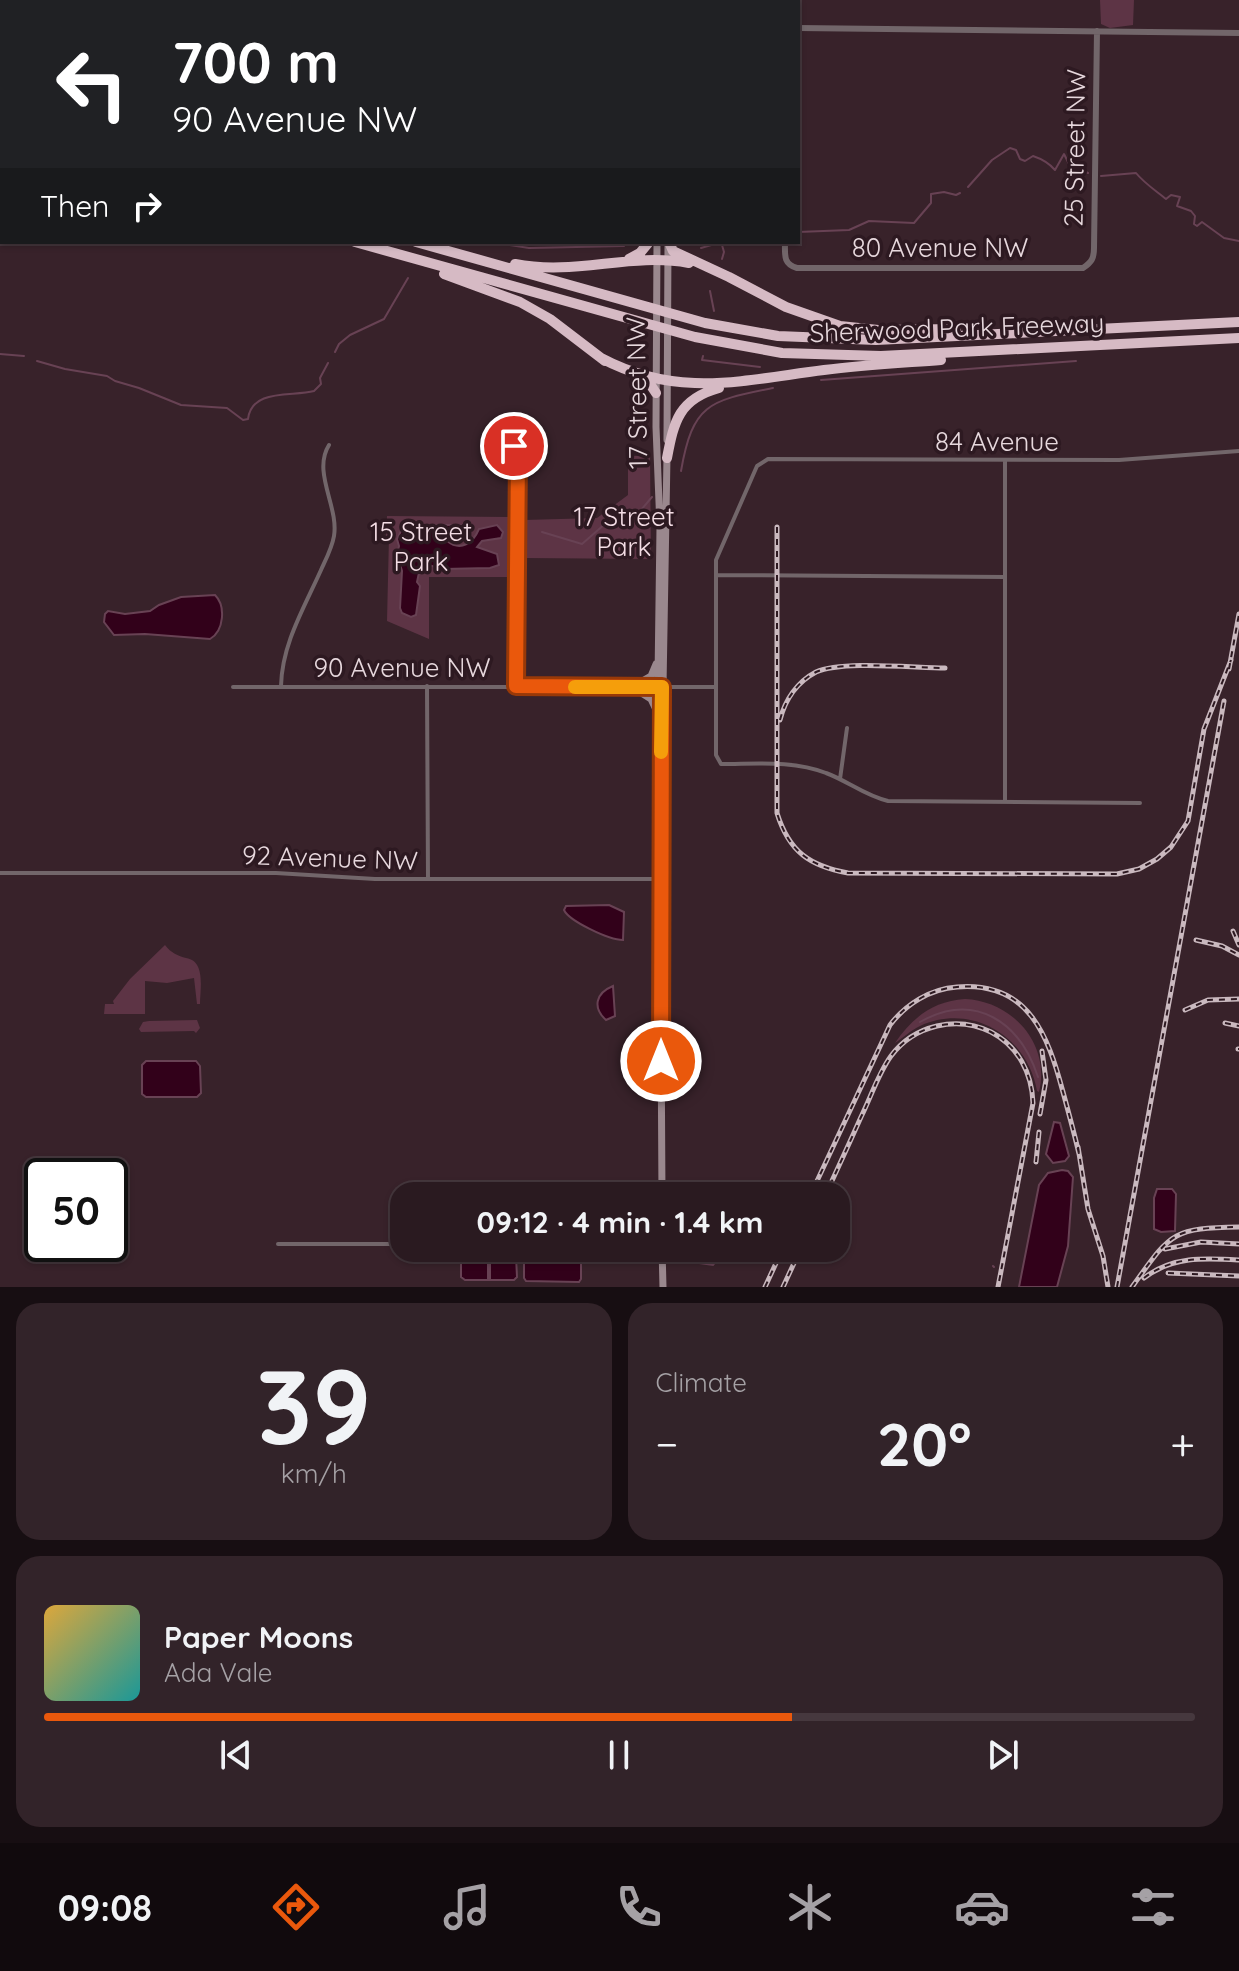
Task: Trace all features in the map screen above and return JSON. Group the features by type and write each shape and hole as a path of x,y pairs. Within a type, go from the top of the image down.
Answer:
{"highway":[{"name":"Sherwood Park Freeway","path":"362,244 695,337 782,353 844,357 1239,338"},
{"name":"Sherwood Park Freeway","path":"423,244 692,320 778,336 852,341 1239,322"},
{"path":"433,244 545,269 662,260 707,267"},
{"path":"608,264 636,255 647,244"},
{"path":"669,244 673,251 786,307 840,326 878,330 1026,329 1046,332"},
{"path":"399,254 429,269 520,302 550,319 601,358 645,381 656,393"},
{"path":"601,358 625,369 662,378 700,383 736,383 861,365 1096,349 1126,344"},
{"path":"667,458 674,424 686,405 706,392 736,383"}],"main road":[{"name":"17 Street NW","path":"658,244 668,299 668,347 656,393 660,527 657,662 662,687"},
{"name":"17 Street NW","path":"662,1182 661,721 667,458 662,378 656,344 656,295 667,244"},
{"path":"657,662 651,676 632,687 653,702 661,721"},
{"path":"662,1262 663,1287"}],"street":[{"path":"800,28 1239,33"},
{"name":"25 Street NW","path":"1090,264 1094,258 1097,31"},
{"name":"80 Avenue NW","path":"785,244 789,266 797,268 1083,268 1090,264"},
{"path":"281,686 285,652 334,536 334,513 325,479 324,456 329,445"},
{"path":"514,446 518,452 516,686"},
{"name":"84 Avenue","path":"716,575 717,556 757,466 768,459 1119,460 1239,451"},
{"path":"1005,461 1005,802"},
{"path":"1005,577 716,575 714,687 717,761 721,764 794,765 826,773 869,796 888,801 1140,803"},
{"path":"427,686 428,879"},
{"name":"90 Avenue NW","path":"233,687 714,687"},
{"path":"840,779 847,728"},
{"name":"92 Avenue NW","path":"0,873 276,873 428,879 660,879"},
{"path":"278,1244 390,1244"}],"green space":[{"path":"1100,0 1134,0 1133,25 1110,28 1101,24"},
{"name":"17 Street Park","path":"628,456 650,456 651,559 524,558 524,520 597,518 628,495"},
{"name":"15 Street Park","path":"387,516 512,517 512,577 429,577 429,639 387,621"},
{"path":"165,945 175,954 197,964 200,1004 197,1004 194,978 167,983 145,981 145,1014 104,1014 105,1004 114,1004 113,1001 130,979"},
{"path":"965,999 998,1008 1024,1028 1039,1058 1039,1092 1032,1072 1010,1040 995,1029 977,1022 959,1018 940,1020 917,1028 895,1043 924,1012 943,1003"},
{"path":"197,1020 200,1028 196,1033 141,1032 139,1029 143,1022 149,1021"}],"shaded area":[{"path":"404,525 465,525 470,530 466,538 447,541 462,546 470,542 479,529 497,525 503,532 501,538 482,541 477,547 497,554 499,565 443,569 421,563 416,615 411,617 402,613 400,608 402,571 397,555 397,539"},
{"path":"215,595 221,605 222,618 218,630 210,639 114,635 104,622 108,611 125,614 150,611 181,597"},
{"path":"609,905 624,912 623,940 590,929 564,910 566,906"},
{"path":"613,986 615,1016 606,1020 599,1010 598,1001 603,992"},
{"path":"146,1061 196,1061 200,1066 201,1093 197,1097 146,1097 142,1094 142,1065"},
{"path":"1054,1122 1060,1123 1069,1156 1065,1161 1053,1163 1046,1154"},
{"path":"1062,1170 1073,1177 1068,1246 1057,1287 1019,1287 1039,1185 1048,1173"},
{"path":"1157,1189 1172,1189 1176,1194 1175,1231 1154,1229"},
{"path":"461,1262 488,1262 488,1280 465,1280 461,1277"},
{"path":"490,1262 516,1262 517,1277 514,1280 490,1280"},
{"path":"524,1262 581,1262 579,1282 526,1281"}],"waterway":[{"path":"968,187 992,160 1010,148 1016,150 1020,159 1025,161 1033,156 1055,170 1064,154 1069,164 1088,173"},
{"path":"1101,176 1136,173 1166,199 1171,195 1180,197 1177,206 1191,211 1197,226 1202,222 1224,238 1239,241"},
{"path":"800,232 849,230 869,221 914,223 931,203 931,194 960,193"},
{"path":"503,244 529,248 624,246"},
{"path":"701,248 715,244"},
{"path":"722,245 722,259"},
{"path":"335,352 350,335 384,319 408,278"},
{"path":"710,291 714,311"},
{"path":"0,354 24,356"},
{"path":"703,356 702,360 760,367"},
{"path":"37,361 107,376 181,405 227,408 243,420 248,419 251,409 265,398 314,391 321,384 320,378 328,363"},
{"path":"821,380 1076,361"},
{"path":"681,471 691,431 708,409 733,397 773,388"},
{"path":"542,532 582,544 606,523 630,523 652,497"},
{"path":"920,1022 940,1013 959,1010 977,1011 993,1017 1020,1041 1038,1077"}],"railway":[{"path":"777,527 777,813 788,838 803,855 835,870 848,873 1117,874 1139,869 1171,847 1188,821 1204,729 1231,660"},
{"path":"1229,669 1239,614"},
{"path":"780,720 785,705 803,681 828,668 860,665 945,668"},
{"path":"1117,1287 1224,701"},
{"path":"1233,931 1239,945"},
{"path":"1196,940 1222,946 1239,955"},
{"path":"817,1182 890,1025 903,1010 919,999 957,987 982,987 1002,993 1031,1016 1050,1051 1080,1158"},
{"path":"1185,1010 1208,1000 1239,999"},
{"path":"1225,1023 1239,1026"},
{"path":"831,1182 882,1070 901,1045 924,1030 950,1024 978,1027 1001,1038 1022,1062 1030,1081 1033,1103 998,1287"},
{"path":"1040,1114 1046,1080 1042,1051"},
{"path":"1036,1162 1039,1132"},
{"path":"1078,1147 1088,1209 1103,1256 1108,1287"},
{"path":"1132,1287 1156,1255 1175,1237 1199,1229 1239,1227"},
{"path":"1165,1249 1201,1242 1239,1244"},
{"path":"1144,1278 1178,1262 1239,1260"},
{"path":"765,1287 777,1262"},
{"path":"783,1287 795,1262"},
{"path":"1168,1273 1239,1276"}],"slow traffic":[{"path":"575,687 662,687 661,752"}],"route":[{"path":"514,446 518,452 516,686 662,687 661,1061"}]}
